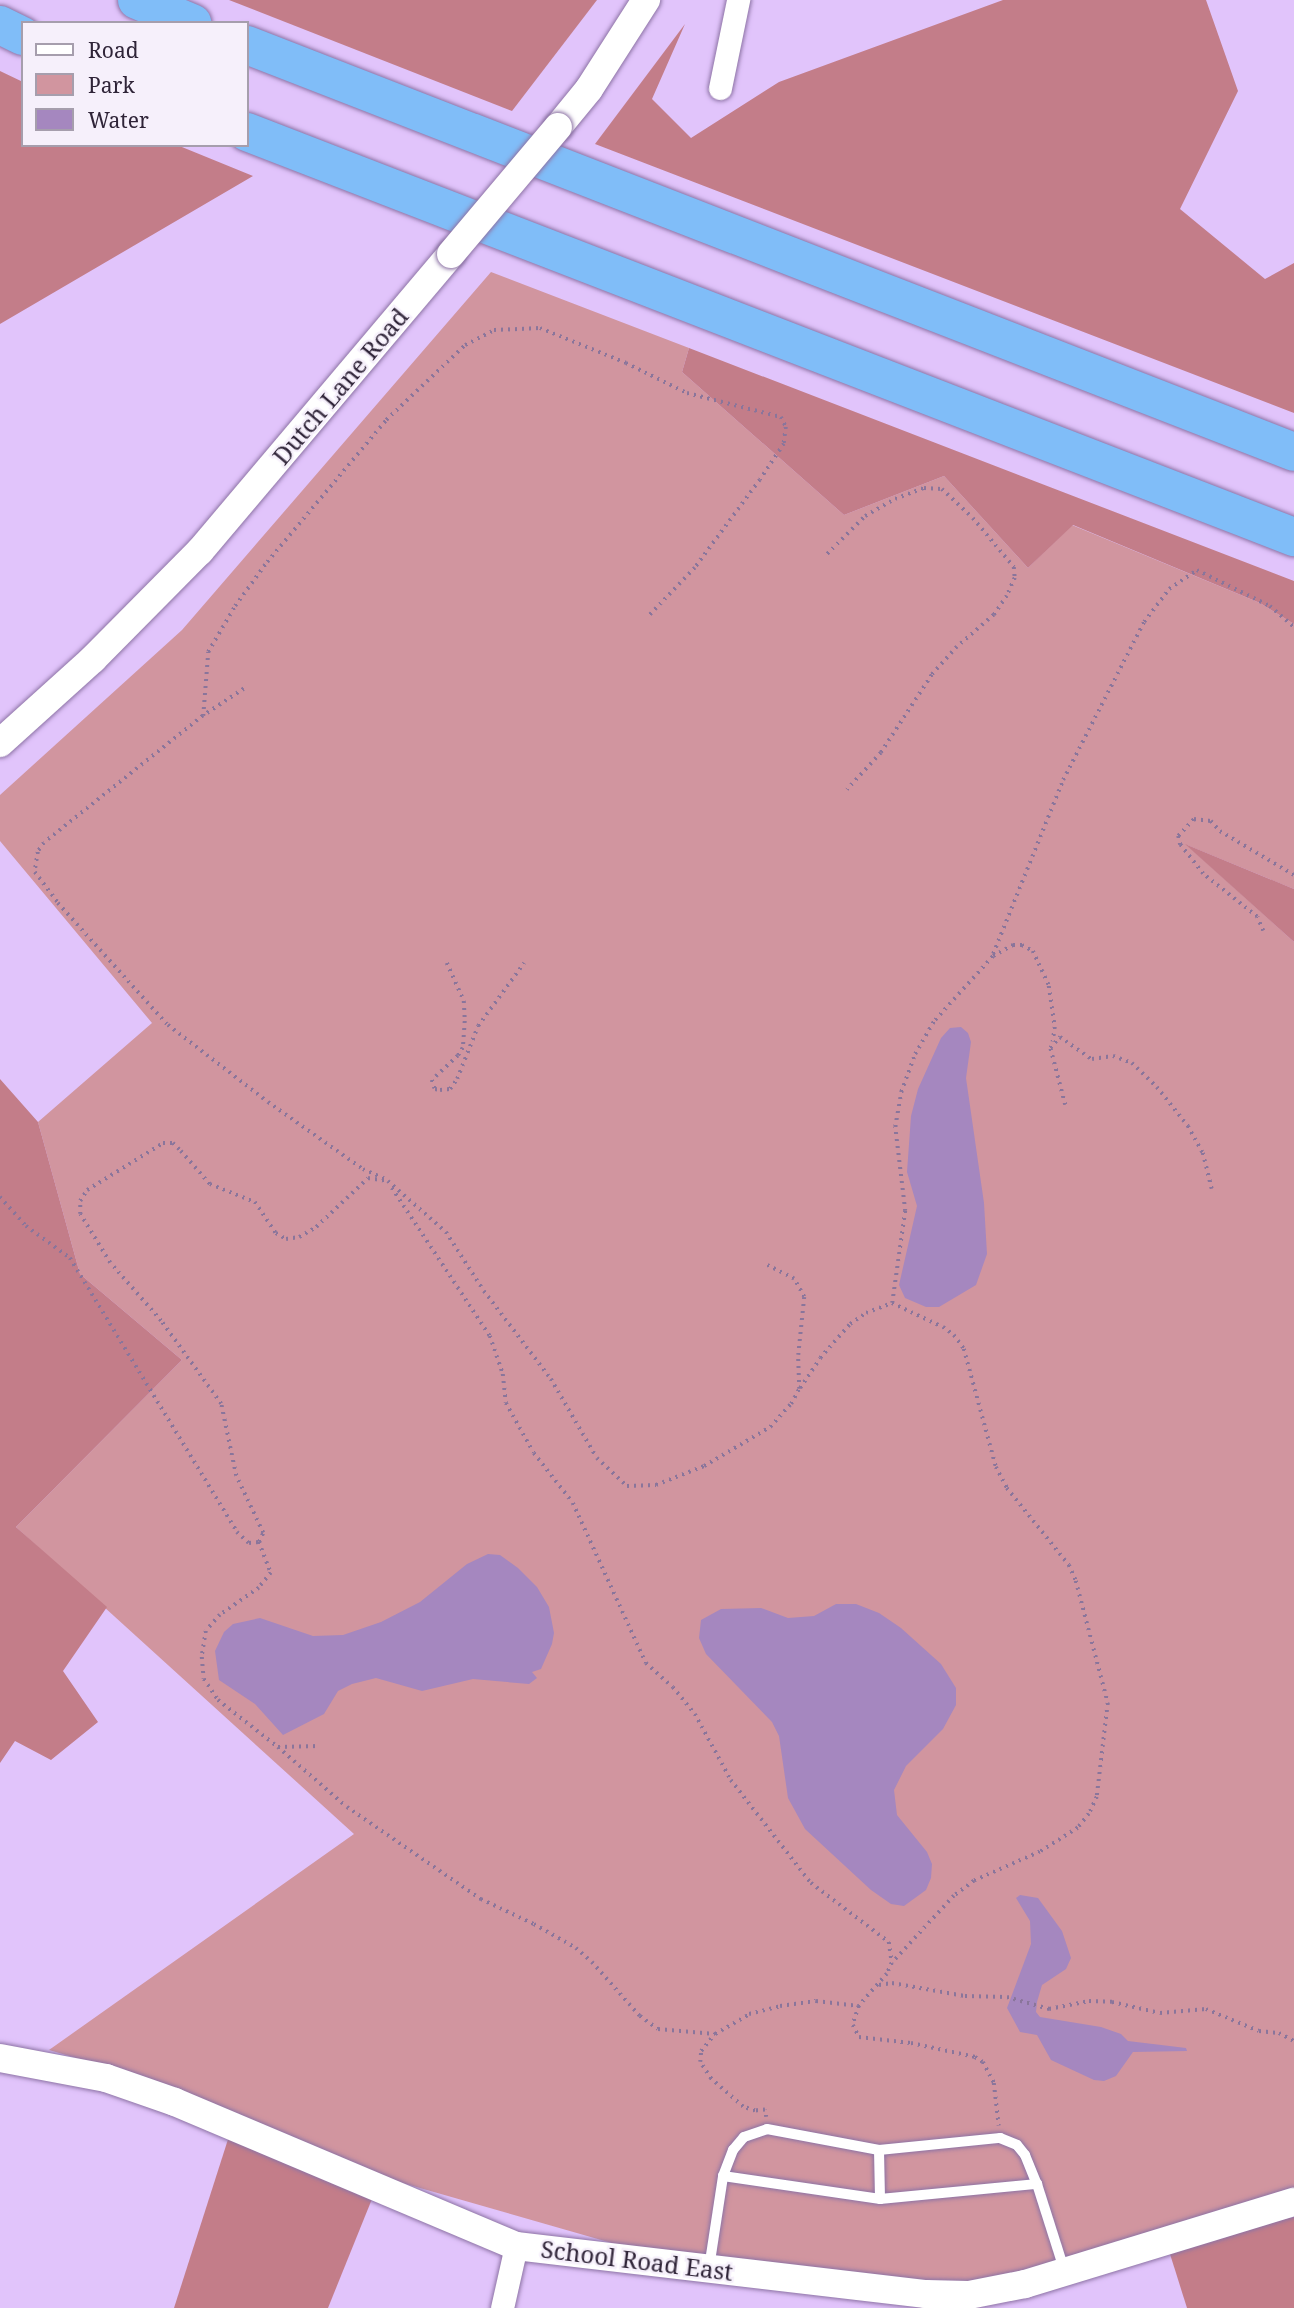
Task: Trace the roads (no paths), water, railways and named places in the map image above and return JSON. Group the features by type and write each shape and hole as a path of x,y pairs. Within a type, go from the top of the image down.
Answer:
{"highway":[{"path":"137,0 187,21"},
{"path":"0,24 21,35"},
{"path":"248,45 1294,452"},
{"path":"248,132 1294,537"}],"street":[{"name":"Dutch Lane Road","path":"0,743 100,652 207,543 589,89 646,0"},
{"path":"720,88 738,0"},
{"name":"School Road East","path":"0,2058 103,2077 176,2102 516,2246 926,2294 969,2295 1025,2284 1294,2202"},
{"path":"502,2308 516,2246"}],"lane":[{"path":"709,2268 723,2176 733,2150 744,2137 767,2129 879,2150 1000,2138 1017,2144 1025,2155 1037,2184 1065,2272"},
{"path":"879,2150 880,2199"},
{"path":"723,2176 880,2199 1037,2184"}],"water":[{"path":"961,1027 968,1033 971,1042 966,1078 984,1203 987,1254 976,1285 939,1307 926,1307 905,1298 899,1285 917,1206 907,1172 911,1116 918,1089 941,1038 950,1028"},
{"path":"488,1554 500,1555 518,1568 537,1587 549,1607 554,1633 552,1644 541,1669 532,1672 537,1678 529,1684 473,1679 422,1691 376,1678 338,1691 324,1714 283,1735 255,1704 219,1680 215,1651 224,1632 233,1624 260,1618 313,1636 343,1635 381,1622 420,1602 467,1564"},
{"path":"836,1604 856,1604 879,1613 901,1628 941,1664 956,1688 956,1705 943,1729 906,1766 894,1790 897,1815 927,1852 932,1864 931,1878 926,1890 904,1906 891,1904 871,1890 805,1829 788,1798 779,1736 772,1722 706,1654 699,1638 701,1620 721,1609 761,1608 788,1618 814,1616"},
{"path":"1020,1895 1038,1898 1062,1931 1071,1958 1066,1969 1042,1985 1036,2012 1040,2017 1101,2027 1121,2034 1128,2041 1186,2048 1187,2051 1133,2052 1116,2076 1104,2081 1094,2080 1051,2060 1037,2035 1020,2032 1007,2008 1031,1944 1030,1921 1016,1898"}]}
